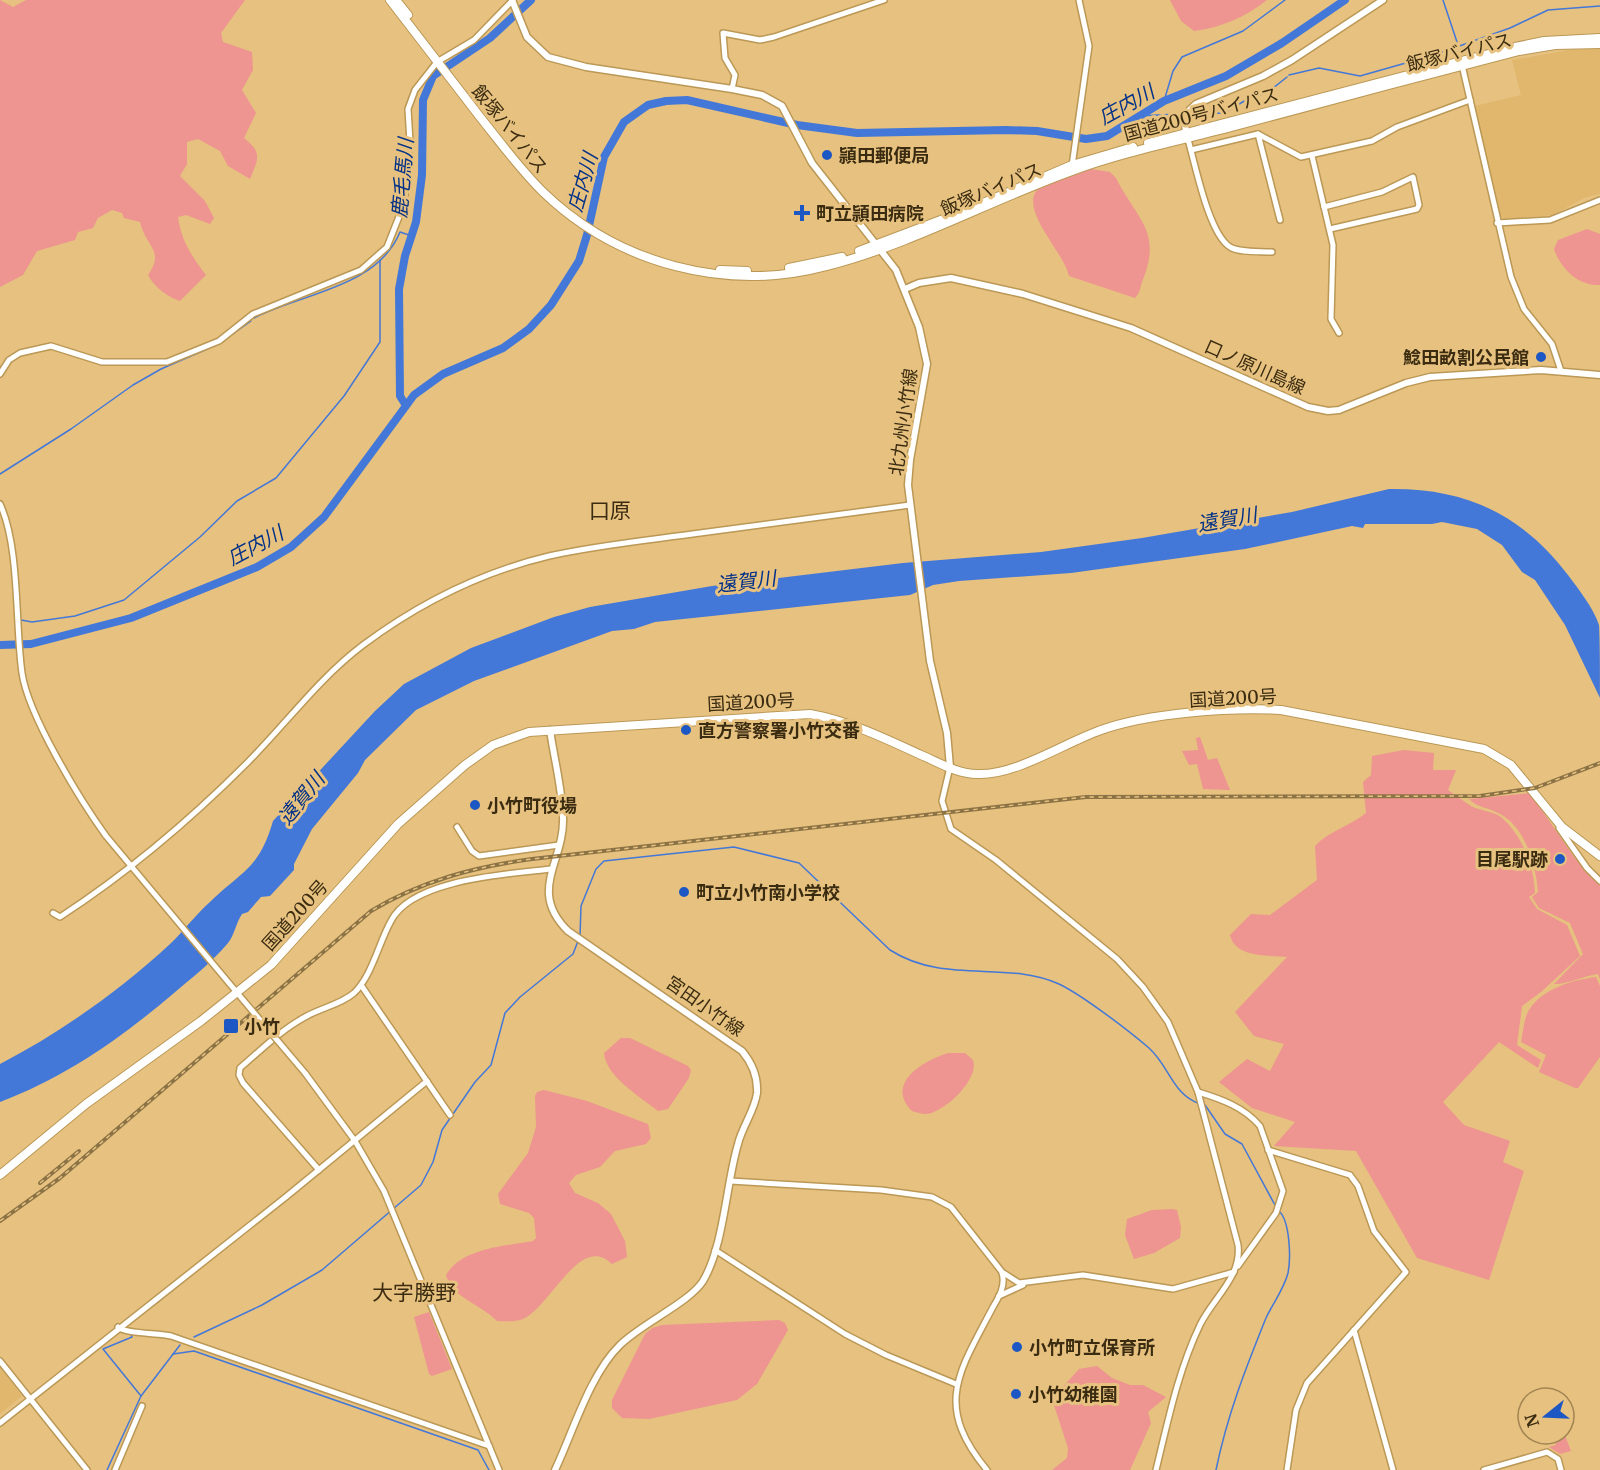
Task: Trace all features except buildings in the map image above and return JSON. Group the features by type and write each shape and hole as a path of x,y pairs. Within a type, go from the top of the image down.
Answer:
{"highway":[{"path":"390,0 440,62"},
{"name":"国道200号バイパス","path":"396,0 440,62 532,174 576,217 599,232 652,255 703,268 733,271 786,269 845,256 878,247 1073,167 1544,41 1600,38"},
{"name":"飯塚バイパス","path":"1461,63 1541,47 1600,44"},
{"name":"国道200号","path":"0,1175 86,1104 280,956 398,824 465,765 503,740 529,732 810,714 845,722 950,767 977,774 994,773 1101,730 1137,720 1257,709 1281,710 1484,749 1511,765 1552,816 1576,840 1600,856"}],"main road":[{"path":"1187,136 1184,115 1196,104 1282,65 1383,0"},
{"name":"北九州小竹線","path":"512,1 519,24 540,52 561,62 732,89 770,98 788,114 812,163 878,247 905,289 923,341 927,364 910,460 910,507 928,647 947,733 950,767"},
{"name":"口ノ原川島線","path":"905,289 932,280 951,278 1023,294 1131,328 1308,407 1328,411 1340,410 1406,383 1430,377 1561,371 1600,375"},
{"name":"宮田小竹線","path":"550,730 563,814 559,845 551,869 550,904 559,922 568,931 727,1039 749,1060 756,1077 757,1096 740,1134 715,1250 699,1287 637,1330 613,1354 589,1394 555,1470"}],"street":[{"path":"732,89 735,75 724,58 723,33 760,40 884,0"},
{"path":"1073,167 1089,46 1079,0"},
{"path":"0,374 9,360 20,353 51,346 102,362 167,362 219,341 261,310 361,270 381,254 396,229 404,204 409,164 410,100 422,78 440,62 474,40 512,1"},
{"path":"1461,63 1503,252 1524,309 1552,344 1561,371"},
{"path":"1191,150 1258,134 1298,158 1312,156 1372,141 1396,127 1470,100"},
{"path":"1258,134 1280,220"},
{"path":"1187,136 1210,219 1224,241 1234,249 1272,252"},
{"path":"1312,156 1330,230 1333,252 1329,295 1331,319 1339,333"},
{"path":"1324,207 1382,192 1413,177 1419,205 1417,208 1330,230"},
{"path":"1497,223 1550,220 1600,200"},
{"path":"0,504 9,535 22,672 33,708 99,827 131,869 305,1073 355,1141 391,1209 499,1470"},
{"path":"53,913 60,917 131,869 233,777 313,689 344,661 418,609 460,587 527,562 585,549 910,507"},
{"path":"950,767 942,801 951,829 996,860 1129,972 1168,1023 1202,1104 1238,1245 1236,1269"},
{"path":"1552,816 1579,858 1600,881"},
{"path":"457,827 472,851 483,857 559,845"},
{"path":"319,1170 243,1083 239,1071 296,1022 345,999 361,984 380,950 396,911 411,900 463,882 551,869"},
{"path":"361,984 450,1115"},
{"path":"0,1423 118,1327 319,1170 427,1081"},
{"path":"1156,1470 1185,1360 1215,1299 1276,1213 1282,1200 1282,1182 1260,1126 1243,1110 1198,1092"},
{"path":"1268,1150 1350,1175 1358,1185 1374,1231 1406,1272 1314,1372 1301,1394 1287,1470"},
{"path":"730,1181 881,1190 933,1197 946,1202 962,1219 1002,1272 1004,1280 999,1296 956,1384 955,1398 964,1436 987,1470"},
{"path":"715,1250 833,1328 886,1355 956,1384"},
{"path":"999,1296 1025,1284 1083,1275 1173,1289 1236,1269"},
{"path":"1002,1272 1025,1284"},
{"path":"118,1327 126,1332 152,1332 171,1336 489,1446"},
{"path":"1353,1330 1393,1470"},
{"path":"0,1361 87,1470"},
{"path":"115,1470 142,1406"},
{"path":"1484,1470 1547,1452 1558,1459 1561,1470"}],"shaded area":[{"path":"0,0 13,7 26,0 245,0 221,33 223,42 252,52 253,70 242,90 256,113 244,138 254,148 257,161 250,179 228,166 220,151 198,139 187,142 187,164 180,176 205,201 214,218 210,224 186,215 178,217 188,248 206,275 180,301 162,291 148,275 153,267 155,254 140,222 124,218 122,213 112,210 98,218 93,228 78,232 75,240 37,251 23,275 0,287"},
{"path":"1170,0 1267,0 1232,21 1194,31 1181,21"},
{"path":"1600,48 1600,194 1584,198 1553,215 1505,219 1500,216 1475,106 1521,95 1512,60 1569,50"},
{"path":"1091,169 1110,172 1116,178 1139,216 1149,238 1148,265 1135,298 1069,276 1034,209 1033,199 1037,190 1078,171"},
{"path":"1587,229 1600,234 1600,285 1585,283 1571,275 1561,263 1554,249 1558,240"},
{"path":"1200,737 1208,760 1217,758 1230,790 1203,789 1197,764 1189,765 1182,751 1198,750 1196,738"},
{"path":"1404,750 1434,753 1433,770 1456,770 1448,790 1471,806 1498,815 1508,824 1521,842 1532,872 1535,893 1529,897 1537,909 1567,925 1580,956 1541,992 1522,1006 1517,1045 1541,1060 1538,1068 1499,1042 1443,1102 1464,1125 1510,1141 1503,1162 1524,1171 1489,1280 1417,1258 1356,1151 1274,1146 1295,1122 1252,1108 1219,1082 1247,1059 1270,1071 1284,1044 1254,1036 1235,1012 1287,957 1245,952 1238,948 1230,935 1251,914 1270,915 1317,880 1315,846 1327,836 1366,813 1363,782 1371,775 1372,756"},
{"path":"1530,793 1574,857 1600,885 1600,979 1598,974 1554,984 1583,954 1570,923 1539,908 1532,897 1538,892 1535,870 1522,836 1515,827 1498,813 1469,799"},
{"path":"1596,977 1600,986 1600,1057 1578,1088 1575,1088 1539,1072 1546,1055 1521,1042 1524,1026 1529,1010 1542,996 1559,986"},
{"path":"621,1038 630,1038 688,1066 691,1070 689,1078 668,1109 658,1111 625,1086 611,1070 604,1053"},
{"path":"948,1053 965,1053 973,1060 974,1068 966,1085 942,1108 926,1114 912,1111 905,1101 903,1091 905,1082 910,1074 919,1067"},
{"path":"544,1090 587,1101 648,1124 651,1138 646,1144 615,1151 600,1167 576,1175 569,1183 575,1193 598,1203 611,1214 625,1241 627,1257 612,1264 600,1257 588,1258 576,1265 531,1314 517,1321 497,1321 454,1290 446,1275 462,1259 473,1254 533,1241 536,1238 534,1218 529,1213 500,1204 498,1194 528,1153 536,1127 535,1096 537,1092"},
{"path":"1152,1210 1177,1210 1181,1227 1180,1238 1154,1253 1134,1259 1125,1235 1127,1219"},
{"path":"429,1312 452,1369 432,1376 429,1374 414,1317"},
{"path":"779,1320 785,1323 788,1330 757,1384 737,1400 649,1419 622,1418 612,1408 612,1400 645,1334 652,1328 662,1325"},
{"path":"1097,1366 1112,1378 1130,1385 1143,1385 1166,1397 1148,1412 1151,1423 1130,1470 1052,1470 1067,1458 1068,1448 1052,1399 1079,1369"},
{"path":"0,1368 22,1396 0,1414"},
{"path":"1569,1446 1571,1451 1560,1454 1549,1447"}],"water":[{"name":"遠賀川","path":"1389,489 1443,493 1490,509 1531,536 1550,554 1585,599 1599,625 1600,698 1565,625 1535,580 1522,572 1502,545 1477,529 1442,522 1365,524 1363,528 1352,526 1245,549 1071,573 959,581 933,585 910,595 655,622 634,629 612,631 474,681 416,710 365,760 358,773 312,829 294,864 294,870 270,896 261,897 248,912 242,914 230,940 209,963 154,1010 92,1055 48,1081 0,1102 0,1064 67,1025 150,962 205,907 249,868 262,849 273,821 375,711 404,684 471,648 554,617 590,607 712,586 903,563 1041,552 1142,538 1292,512"}],"waterway":[{"name":"鹿毛馬川","path":"405,404 400,396 399,289 405,256 416,222 422,175 423,100 433,76 490,38 531,0"},
{"path":"1164,101 1173,71 1182,57 1243,31 1285,0"},
{"name":"庄内川","path":"0,645 31,644 131,618 257,567 291,547 324,517 414,395 443,374 503,348 529,329 551,305 579,261 604,157 624,122 648,105 687,100 797,125 857,133 1006,130 1037,131 1086,139 1107,136 1164,101 1226,76 1282,43 1345,0"},
{"path":"1443,0 1457,42"},
{"path":"1437,54 1510,28 1548,10 1600,6"},
{"path":"1289,75 1319,68 1360,76 1434,55"},
{"path":"1190,114 1224,113 1246,100 1268,92 1287,77"},
{"path":"1138,116 1179,114"},
{"path":"254,318 336,287 356,277 374,266 389,251 400,232 412,236"},
{"path":"21,620 32,622 75,616 124,600 200,537 237,501 276,478 344,396 380,342 380,260"},
{"path":"220,343 251,321"},
{"path":"0,474 71,429 133,385 161,369 207,349"},
{"path":"580,937 581,906 596,869 604,861 734,847 799,863 890,950 911,961 954,970 1018,973 1039,977 1069,989 1105,1013 1149,1048 1183,1094 1200,1104"},
{"path":"194,1337 262,1305 322,1270 421,1185 433,1162 442,1130 475,1082 491,1065 505,1013 520,997 573,954 578,941"},
{"path":"1205,1105 1225,1134 1242,1144 1276,1207"},
{"path":"1216,1470 1231,1412 1244,1375 1266,1318 1288,1273 1287,1231 1283,1216 1279,1211"},
{"path":"154,1305 184,1281"},
{"path":"131,1334 132,1337 103,1349 141,1396"},
{"path":"107,1470 141,1396 180,1345"},
{"path":"173,1354 194,1351 478,1450 489,1470"}],"railway":[{"path":"0,1221 60,1178 371,911 409,891 448,877 489,866 532,859 1086,797 1480,796 1535,788 1600,763"},
{"path":"40,1183 79,1151"}],"place":[{"name":"頴田郵便局","path":"827,155"},
{"name":"町立頴田病院","path":"802,213"},
{"name":"鯰田畝割公民館","path":"1541,357"},
{"name":"直方警察署小竹交番","path":"686,730"},
{"name":"小竹町役場","path":"475,805"},
{"name":"目尾駅跡","path":"1560,859"},
{"name":"町立小竹南小学校","path":"684,892"},
{"name":"小竹","path":"231,1026"},
{"name":"小竹町立保育所","path":"1017,1347"},
{"name":"小竹幼稚園","path":"1016,1394"}],"district":[{"name":"口原","path":"610,510"},
{"name":"大字勝野","path":"414,1292"}]}
